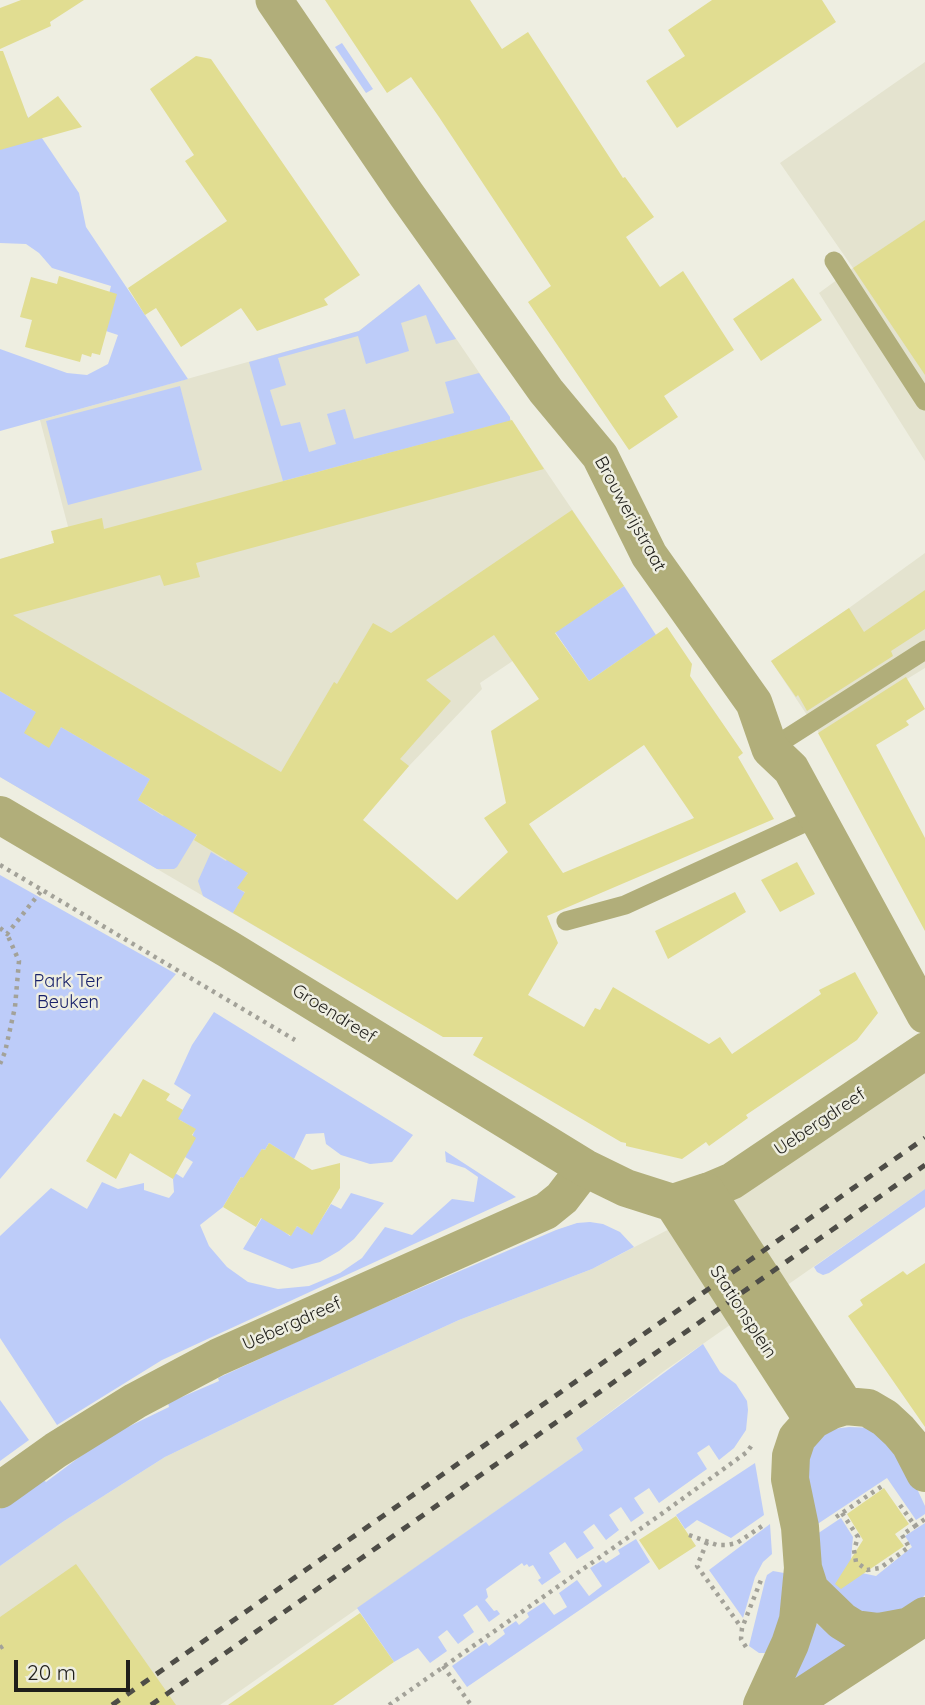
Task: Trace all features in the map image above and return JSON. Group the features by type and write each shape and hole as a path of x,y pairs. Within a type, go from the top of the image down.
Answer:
{"street":[{"name":"Brouwerijstraat","path":"274,0 406,194 546,391 600,456 649,555 754,703 770,749 791,769 925,1014"},
{"name":"Groendreef","path":"0,816 228,949 584,1168 625,1188 689,1198"},
{"name":"Uebergdreef","path":"689,1198 743,1174 925,1051"},
{"name":"Uebergdreef","path":"0,1490 56,1450 135,1401 218,1357 546,1211 562,1198 584,1168"},
{"name":"Stationsplein","path":"689,1198 829,1413"},
{"path":"918,1621 879,1632 855,1629 830,1611 810,1590 790,1479 791,1456 797,1437 829,1413 868,1408 885,1418 910,1444 925,1473"},
{"path":"762,1705 798,1620 802,1555"},
{"path":"789,1705 918,1621"}],"lane":[{"path":"834,261 925,401"},
{"path":"770,749 925,650"},
{"path":"566,922 625,905 817,817"}],"path":[{"path":"7,934 66,854"},
{"path":"0,865 296,1041"},
{"path":"0,928 7,934 19,961 15,1007 0,1063"},
{"path":"389,1705 660,1516 747,1452 759,1436"},
{"path":"802,1555 842,1513 882,1485"},
{"path":"689,1535 717,1545 737,1542 795,1504"},
{"path":"842,1513 858,1537 854,1550 856,1563 867,1570 880,1568 909,1547 902,1535 915,1526"},
{"path":"660,1516 668,1521"},
{"path":"707,1542 696,1566 741,1628"},
{"path":"443,1666 471,1705"}],"shaded area":[{"path":"925,62 925,461 819,293 853,268 780,163"},
{"path":"419,284 624,586 480,683 482,689 409,766 263,931 0,777 0,559 71,538 40,420 359,331"},
{"path":"925,553 925,668 819,733 771,661"},
{"path":"925,1067 925,1189 664,1371 576,1438 583,1450 220,1705 0,1705 0,1566 64,1521 165,1457 459,1320 592,1269 681,1223"}],"green space":[{"path":"342,43 373,89 366,93 335,47"},
{"path":"15,98 79,193 86,227 188,379 0,431 0,349 67,373 87,375 108,364 118,335 100,329 111,286 52,268 39,253 26,244 0,243 0,104"},
{"path":"419,284 456,339 436,344 426,315 401,323 409,351 366,364 358,336 278,358 286,385 270,390 281,426 300,422 309,452 336,444 327,414 345,409 354,439 454,413 445,382 479,373 510,417 510,421 283,481 249,362 359,331"},
{"path":"180,386 202,470 68,505 46,421"},
{"path":"624,586 656,635 589,681 555,632"},
{"path":"0,691 36,712 49,747 61,727 150,779 138,800 163,816 176,795 209,814 177,867 157,869 0,777"},
{"path":"233,849 255,862 238,888 245,893 233,913 203,896 198,881 211,852 226,861"},
{"name":"Park Ter Beuken","path":"0,875 176,974 0,1179"},
{"path":"214,1012 413,1135 392,1162 370,1164 341,1155 326,1144 324,1133 306,1134 294,1159 269,1143 265,1150 262,1149 247,1180 241,1177 223,1207 200,1225 209,1246 227,1267 248,1282 278,1289 309,1286 340,1273 362,1258 385,1227 412,1235 452,1199 474,1202 478,1177 465,1168 446,1162 445,1151 516,1197 162,1360 57,1425 0,1338 0,1236 51,1188 87,1209 102,1182 118,1189 144,1183 144,1190 169,1198 174,1192 175,1173 183,1178 193,1162 185,1157 195,1129 180,1120 174,1125 191,1095 174,1084 192,1045"},
{"path":"925,1189 925,1207 829,1273 823,1275 817,1272 814,1267"},
{"path":"351,1193 384,1203 354,1239 320,1262 292,1269 243,1249 263,1216 290,1236 297,1226 312,1234 331,1204 341,1209"},
{"path":"590,1222 603,1224 620,1232 634,1247 592,1269 459,1320 165,1457 64,1521 0,1566 0,1509 43,1479 46,1482 105,1438 169,1407 168,1403 219,1381 218,1378 338,1323 556,1230"},
{"path":"703,1344 720,1372 736,1384 747,1401 746,1430 734,1448 719,1460 709,1445 697,1453 707,1469 659,1503 649,1488 634,1498 644,1513 631,1522 621,1507 609,1515 619,1530 606,1540 594,1524 583,1532 594,1548 577,1559 565,1542 549,1553 561,1572 542,1585 533,1565 529,1567 522,1563 486,1589 488,1597 485,1600 500,1614 489,1622 477,1605 463,1615 474,1632 458,1644 447,1630 438,1637 447,1651 430,1663 418,1648 394,1662 357,1608 583,1450 576,1438"},
{"path":"0,1400 29,1440 0,1461"},
{"path":"875,1428 906,1465 925,1506 925,1514 916,1520 887,1478 813,1527 806,1456 821,1436 833,1429"},
{"path":"755,1463 764,1515 731,1538 697,1520 685,1529 676,1515"},
{"path":"841,1518 853,1537 851,1559 855,1567 862,1573 876,1576 912,1547 905,1536 925,1523 925,1595 914,1607 871,1620 821,1583 814,1536"},
{"path":"770,1524 772,1554 763,1562 755,1577 743,1618 709,1570"},
{"path":"636,1539 650,1562 467,1687 452,1666 486,1642 489,1646 505,1634 503,1630 516,1621 519,1625 529,1617 527,1613 544,1602 554,1615 567,1607 559,1593 577,1580 589,1596 602,1586 590,1568 603,1560 606,1563 620,1554 618,1550"},
{"path":"773,1571 784,1573 781,1624 765,1653 759,1653 749,1646 765,1581 767,1575"},
{"path":"816,1623 850,1644 793,1692 788,1678"}],"building":[{"path":"21,0 84,0 50,22 51,26 0,49 0,8"},
{"path":"325,0 470,0 502,49 528,32 623,178 625,177 654,217 626,237 660,287 683,271 734,350 664,396 678,417 629,450 528,302 551,286 439,117 411,77 387,93"},
{"path":"712,0 822,0 836,22 677,128 646,81 685,56 668,30"},
{"path":"0,51 3,51 28,118 58,96 82,127 0,150"},
{"path":"196,56 211,59 360,275 324,299 328,305 257,331 241,308 181,347 156,308 145,315 128,288 227,221 185,161 194,155 150,89"},
{"path":"925,220 925,375 853,268"},
{"path":"59,276 117,294 100,355 92,353 91,357 82,354 80,362 25,347 32,320 20,317 31,277 57,284"},
{"path":"793,278 822,320 761,361 733,319"},
{"path":"512,420 544,469 196,563 200,577 164,586 160,575 13,615 281,772 334,682 337,684 373,623 391,633 572,510 624,586 555,633 589,681 667,627 692,664 690,676 743,753 738,757 774,819 547,916 558,943 528,995 584,1027 595,1008 600,1010 613,987 709,1044 720,1037 732,1054 821,994 819,990 855,972 878,1013 857,1040 746,1115 748,1118 709,1146 706,1142 682,1159 626,1146 626,1143 473,1055 483,1037 443,1037 233,913 245,892 237,888 248,873 194,840 197,835 138,800 150,779 61,727 49,748 24,733 36,712 0,691 0,559 54,543 51,531 102,518 104,529","holes":["494,635 539,699 491,731 506,803 484,818 508,852 457,900 363,820 409,766 400,759 451,701 426,680","644,745 694,818 563,873 529,824"]},
{"path":"925,590 925,629 891,651 893,656 807,711 771,661 849,608 864,632"},
{"path":"906,677 925,709 906,721 909,725 876,745 925,838 925,931 818,733"},
{"path":"797,862 815,894 780,912 761,880"},
{"path":"735,892 746,912 668,959 655,931"},
{"path":"143,1079 170,1094 166,1100 183,1110 178,1119 196,1129 192,1135 196,1138 173,1179 130,1153 116,1179 86,1161 114,1113 121,1117"},
{"path":"269,1143 312,1170 340,1163 340,1188 312,1235 297,1226 291,1236 261,1218 256,1227 223,1207 241,1177 243,1178"},
{"path":"925,1263 925,1427 848,1316 863,1305 860,1300 903,1271 907,1275"},
{"path":"884,1488 909,1524 895,1534 904,1546 841,1589 835,1584 863,1540 847,1514"},
{"path":"676,1516 696,1546 659,1570 639,1540"},
{"path":"76,1564 176,1705 0,1705 0,1617"},
{"path":"360,1613 394,1662 333,1705 228,1705"}],"railway":[{"path":"112,1705 925,1138"},
{"path":"151,1705 925,1165"}]}
